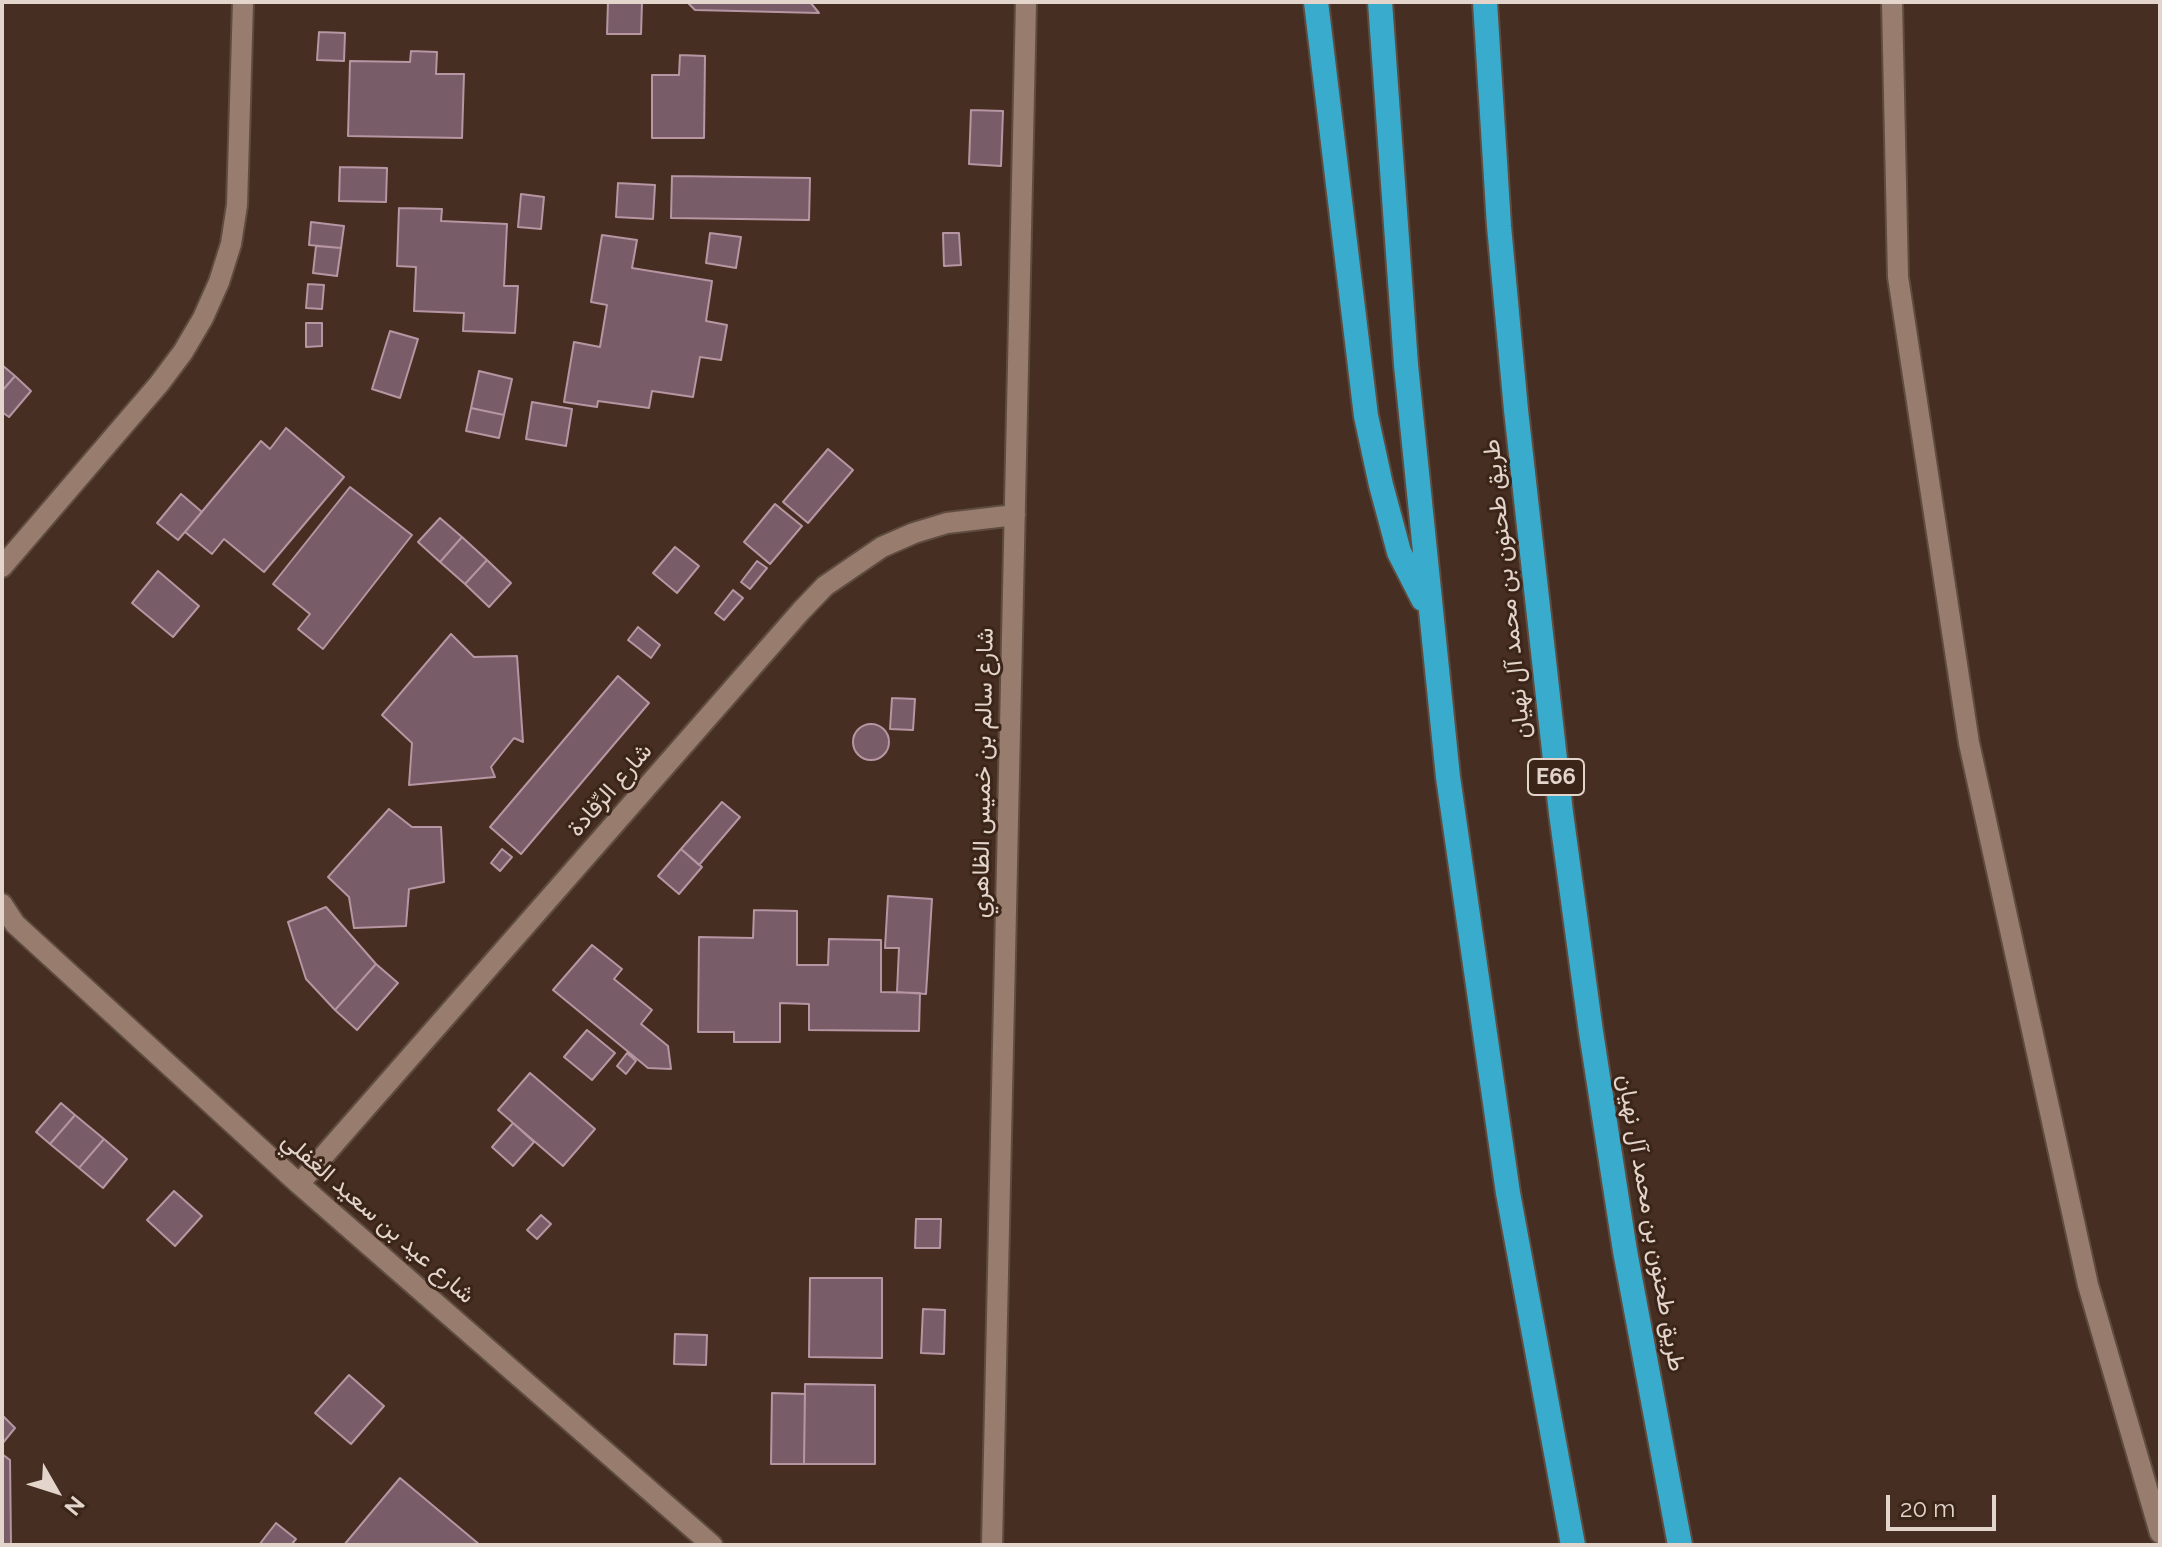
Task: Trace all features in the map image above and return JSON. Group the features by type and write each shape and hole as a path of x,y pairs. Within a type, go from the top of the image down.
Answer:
{"highway":[{"path":"1316,2 1366,416 1399,552 1431,616"},
{"path":"1380,2 1406,365 1448,777 1508,1193 1573,1545"},
{"name":"طريق طحنون بن محمد آل نهيان","path":"1485,2 1499,226 1517,425 1559,797 1625,1251 1680,1545"}],"street":[{"path":"2,567 159,384 203,318 219,282 231,244 237,205 243,2"},
{"name":"شارع سالم بن خميس الظاهري","path":"992,1545 1026,2"},
{"path":"1892,2 1898,277 1969,743 2088,1285 2160,1533"},
{"name":"شارع الرِّفادة","path":"299,1184 825,586 882,547 914,533 947,523 1015,515"},
{"name":"شارع عيد بن سعيد الغفلي","path":"2,904 8,922 299,1184 712,1545"}],"building":[{"path":"608,2 642,2 641,34 607,34"},
{"path":"687,2 810,2 819,13 695,10"},
{"path":"319,32 345,33 344,61 317,60"},
{"path":"411,51 437,52 436,74 464,74 462,138 348,136 350,61 410,62"},
{"path":"680,55 705,56 704,138 652,138 652,75 679,75"},
{"path":"971,110 1003,111 1001,166 969,164"},
{"path":"340,167 387,168 386,202 339,201"},
{"path":"672,176 810,178 809,220 671,218"},
{"path":"618,183 655,185 653,219 616,217"},
{"path":"521,194 544,197 541,229 518,227"},
{"path":"399,208 442,209 441,221 507,224 504,286 518,286 515,333 463,331 464,313 414,311 416,267 397,266"},
{"path":"311,222 344,226 341,248 309,245"},
{"path":"710,233 741,237 736,268 706,263"},
{"path":"943,233 959,233 961,265 944,266"},
{"path":"602,235 637,240 632,268 712,281 706,321 727,325 721,360 700,357 693,397 652,391 649,408 598,401 597,407 564,402 574,342 600,347 607,305 591,302"},
{"path":"316,246 341,248 337,276 313,273"},
{"path":"308,284 324,285 322,309 306,308"},
{"path":"306,323 322,323 322,346 306,347"},
{"path":"390,331 418,339 400,398 372,389"},
{"path":"2,365 15,376 2,391"},
{"path":"479,371 512,379 504,415 471,408"},
{"path":"15,376 31,391 9,417 2,412 2,391"},
{"path":"532,402 572,409 566,446 526,439"},
{"path":"471,408 504,415 499,438 466,431"},
{"path":"286,428 344,477 264,572 224,539 212,554 185,532 261,441 270,449"},
{"path":"828,449 853,470 808,523 783,502"},
{"path":"350,487 412,535 323,649 298,629 310,614 273,584"},
{"path":"181,494 202,512 178,540 157,523"},
{"path":"775,504 802,526 770,564 744,542"},
{"path":"440,518 462,537 440,562 418,542"},
{"path":"462,537 487,560 465,584 440,562"},
{"path":"675,547 699,566 677,593 653,573"},
{"path":"487,560 511,583 489,607 465,584"},
{"path":"757,561 767,568 750,589 741,582"},
{"path":"158,571 199,606 173,637 132,603"},
{"path":"733,590 743,598 724,620 715,613"},
{"path":"638,627 660,645 651,658 628,640"},
{"path":"451,634 474,657 517,656 523,742 514,738 491,767 495,777 409,785 412,743 382,715"},
{"path":"618,676 649,703 521,854 490,827"},
{"path":"892,698 915,699 913,730 890,729"},
{"path":"871,724 884,729 889,742 884,755 871,760 858,755 853,742 858,729"},
{"path":"722,802 740,817 699,865 681,849"},
{"path":"389,809 412,827 441,827 444,882 409,889 406,926 354,928 349,897 328,877"},
{"path":"502,849 512,857 500,871 491,863"},
{"path":"681,849 702,867 679,894 658,876"},
{"path":"888,896 932,899 926,994 897,992 899,948 885,948"},
{"path":"326,907 376,964 335,1010 306,979 288,922"},
{"path":"754,910 797,911 797,965 828,965 829,939 881,940 881,992 920,993 919,1031 809,1030 809,1004 780,1003 780,1042 734,1042 734,1032 698,1032 699,937 753,938"},
{"path":"592,945 622,969 614,979 652,1010 641,1024 668,1046 671,1069 648,1068 553,990"},
{"path":"376,964 398,983 357,1030 335,1010"},
{"path":"587,1030 615,1053 592,1080 564,1057"},
{"path":"627,1053 636,1061 626,1074 617,1066"},
{"path":"530,1073 595,1129 563,1166 498,1110"},
{"path":"61,1103 75,1115 50,1144 36,1132"},
{"path":"75,1115 104,1139 79,1168 50,1144"},
{"path":"513,1123 534,1142 513,1166 492,1147"},
{"path":"104,1139 127,1159 103,1188 79,1168"},
{"path":"174,1191 202,1216 175,1246 147,1220"},
{"path":"541,1215 551,1224 537,1239 527,1230"},
{"path":"916,1219 941,1219 940,1248 915,1248"},
{"path":"810,1278 882,1278 882,1358 809,1357"},
{"path":"923,1309 945,1310 944,1354 921,1353"},
{"path":"675,1334 707,1335 706,1365 674,1364"},
{"path":"349,1375 384,1406 351,1444 315,1413"},
{"path":"805,1384 875,1385 875,1464 804,1464"},
{"path":"772,1393 805,1394 804,1464 771,1464"},
{"path":"2,1415 15,1428 2,1444"},
{"path":"2,1454 10,1460 11,1545 2,1545"},
{"path":"400,1478 480,1545 344,1545"},
{"path":"276,1523 296,1539 291,1545 259,1545"}]}
